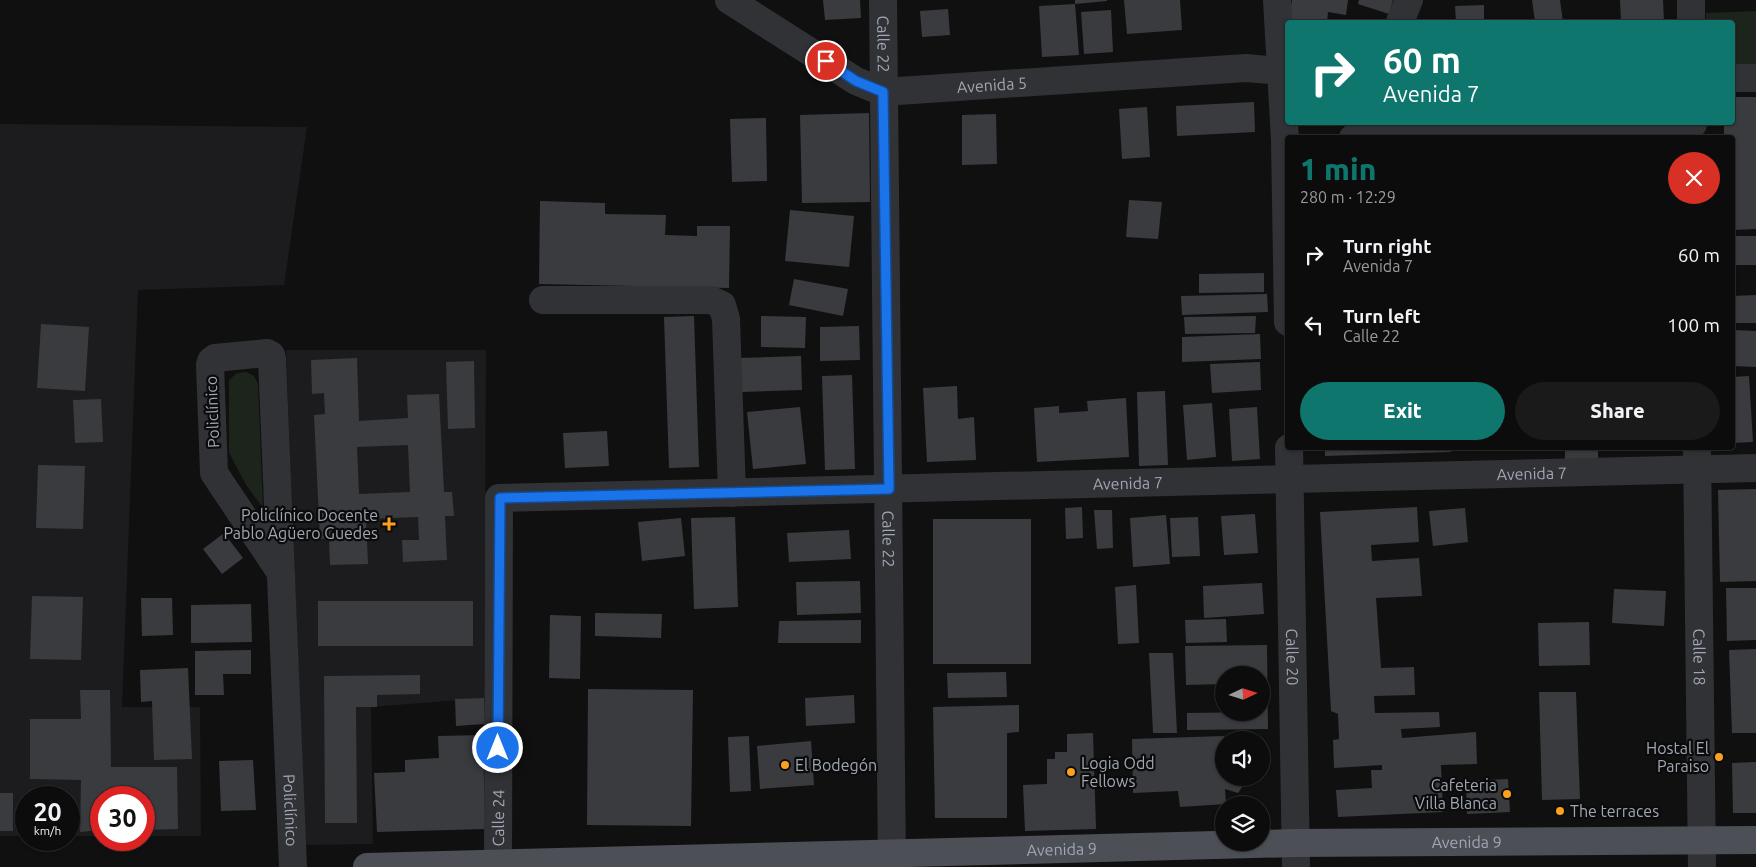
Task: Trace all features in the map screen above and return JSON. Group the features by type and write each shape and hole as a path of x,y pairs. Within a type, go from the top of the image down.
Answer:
{"main road":[{"name":"Avenida 9","path":"367,867 1295,855 1702,854 1756,840"}],"street":[{"name":"Avenida 5","path":"729,0 856,81 883,92 1246,68 1281,71"},
{"name":"Calle 22","path":"883,0 892,860"},
{"path":"1277,0 1286,135"},
{"path":"1401,20 1410,0"},
{"path":"1691,0 1692,20"},
{"path":"1735,78 1756,78"},
{"path":"1455,135 1693,128"},
{"path":"543,300 711,300 722,305 726,319 732,493"},
{"name":"Policlínico","path":"281,573 214,473 210,365 211,361 215,358 267,353 271,355 272,359 281,573 293,867"},
{"name":"Calle 20","path":"1289,450 1295,855"},
{"name":"Avenida 7","path":"500,498 1290,480 1697,458 1756,468"},
{"name":"Calle 18","path":"1697,458 1702,854"},
{"name":"Calle 24","path":"498,865 500,498"}],"shaded area":[{"path":"1756,11 1756,65 1735,65 1735,20 1706,20 1706,13"},
{"path":"0,124 307,127 284,285 138,290 122,707 200,707 201,836 155,836 155,786 90,786 90,836 80,836 80,786 15,786 15,836 0,836"},
{"name":"Policlínico Docente Pablo Agüero Guedes","path":"286,350 486,350 484,698 371,707 373,844 305,845"},
{"path":"246,372 254,376 258,384 263,508 246,485 229,453 229,380 237,373"}],"building":[{"path":"823,0 860,0 861,18 825,20"},
{"path":"1075,0 1107,0 1107,1 1075,4"},
{"path":"1124,0 1180,0 1182,30 1127,34"},
{"path":"1292,0 1348,0 1346,15 1328,12 1327,20 1288,20"},
{"path":"1359,0 1393,0 1389,14 1358,4"},
{"path":"1532,0 1560,0 1563,20 1535,20"},
{"path":"1620,0 1663,0 1664,20 1621,20"},
{"path":"1075,4 1079,55 1042,57 1039,6"},
{"path":"1484,5 1484,20 1456,20 1455,6"},
{"path":"948,9 950,35 922,37 920,11"},
{"path":"1111,10 1113,52 1084,54 1081,12"},
{"path":"1735,97 1756,97 1756,229 1735,230 1735,135 1724,135 1724,125 1735,125"},
{"path":"1254,102 1255,132 1177,136 1176,106"},
{"path":"1147,107 1150,157 1122,159 1119,109"},
{"path":"869,113 870,202 802,203 800,115"},
{"path":"996,114 997,164 962,165 962,115"},
{"path":"766,118 767,181 732,182 730,119"},
{"path":"1129,200 1162,202 1158,239 1126,237"},
{"path":"540,201 605,203 605,214 666,215 665,235 697,236 697,226 730,226 729,288 539,284"},
{"path":"790,210 854,216 849,267 785,261"},
{"path":"1735,236 1756,236 1756,265 1735,265"},
{"path":"1264,273 1264,292 1199,293 1199,274"},
{"path":"794,279 848,289 843,316 789,305"},
{"path":"1267,294 1268,312 1182,315 1181,296"},
{"path":"1756,295 1756,323 1735,323 1735,296"},
{"path":"694,316 699,467 669,468 664,317"},
{"path":"761,316 806,317 805,348 761,347"},
{"path":"1256,316 1255,333 1185,334 1184,317"},
{"path":"41,324 89,327 85,391 37,388"},
{"path":"859,326 860,360 820,361 820,327"},
{"path":"1735,330 1756,331 1756,367 1735,366"},
{"path":"1260,334 1261,359 1182,362 1182,337"},
{"path":"801,356 802,390 741,392 739,358"},
{"path":"357,358 359,421 408,418 407,395 439,394 444,492 452,492 454,516 445,516 447,560 403,562 402,540 419,540 418,517 366,519 368,564 330,565 329,538 320,539 314,415 325,414 324,393 312,394 311,360","holes":["408,445 410,492 359,494 357,447"]},
{"path":"474,361 475,428 448,429 446,362"},
{"path":"1260,362 1261,390 1212,393 1210,364"},
{"path":"852,375 855,469 825,470 822,376"},
{"path":"1749,376 1753,442 1735,443 1735,377"},
{"path":"957,386 958,419 974,417 976,460 927,462 923,388"},
{"path":"1165,391 1168,465 1139,466 1137,392"},
{"path":"1126,398 1129,457 1037,462 1034,408 1059,406 1059,413 1088,411 1087,401"},
{"path":"101,399 103,442 75,443 73,400"},
{"path":"1212,403 1216,457 1187,460 1183,405"},
{"path":"800,407 806,464 753,469 747,412"},
{"path":"1257,407 1260,459 1232,461 1229,409"},
{"path":"607,431 609,466 565,468 563,433"},
{"path":"1325,450 1451,450 1451,452 1325,456"},
{"path":"1565,450 1598,450 1598,461 1565,462"},
{"path":"38,465 85,466 83,529 36,528"},
{"path":"1756,489 1756,581 1720,582 1718,490"},
{"path":"1082,507 1083,538 1066,539 1065,508"},
{"path":"1417,507 1419,542 1371,545 1372,561 1419,558 1422,596 1376,598 1381,668 1414,667 1415,695 1374,696 1375,713 1439,712 1440,727 1401,729 1402,738 1476,732 1477,764 1441,765 1443,812 1338,817 1336,790 1372,788 1371,770 1382,770 1382,765 1334,768 1333,740 1339,739 1338,714 1331,711 1320,512"},
{"path":"1465,508 1468,542 1433,546 1429,511"},
{"path":"1094,510 1112,510 1113,548 1097,549"},
{"path":"1255,514 1258,553 1224,555 1221,516"},
{"path":"1166,515 1170,564 1133,567 1130,518"},
{"path":"735,517 738,607 694,609 691,518"},
{"path":"1198,517 1200,556 1172,557 1170,518"},
{"path":"681,518 685,556 642,561 638,522"},
{"path":"933,519 1031,519 1031,664 933,664"},
{"path":"849,530 851,559 789,562 787,533"},
{"path":"224,533 243,558 222,574 203,549"},
{"path":"860,581 861,613 797,615 796,582"},
{"path":"1262,583 1264,614 1204,618 1203,586"},
{"path":"1136,585 1139,643 1118,644 1115,587"},
{"path":"1726,588 1756,588 1756,640 1727,641"},
{"path":"1614,589 1666,591 1664,626 1612,623"},
{"path":"32,596 83,597 81,660 30,659"},
{"path":"141,598 172,598 173,635 142,636"},
{"path":"318,601 473,601 473,646 318,646"},
{"path":"251,604 252,642 191,643 191,605"},
{"path":"595,613 662,614 661,638 595,636"},
{"path":"550,615 581,616 580,679 549,678"},
{"path":"1226,619 1227,642 1186,643 1185,620"},
{"path":"861,620 861,643 778,643 779,621"},
{"path":"1589,622 1590,665 1539,666 1538,623"},
{"path":"1267,645 1267,666 1215,666 1215,684 1186,685 1185,646"},
{"path":"1756,649 1756,733 1732,733 1729,650"},
{"path":"251,650 251,674 223,674 224,695 195,695 195,651"},
{"path":"1149,653 1173,653 1177,733 1153,733"},
{"path":"188,668 192,759 154,760 152,701 141,702 140,670"},
{"path":"1006,672 1007,697 948,698 947,673"},
{"path":"420,675 420,694 377,695 377,707 356,707 357,823 325,823 324,676"},
{"path":"588,689 693,690 691,826 587,825"},
{"path":"80,690 110,690 111,767 177,767 178,829 155,830 155,786 90,786 90,831 80,832 81,780 30,779 30,719 81,719"},
{"path":"1539,692 1576,692 1580,799 1542,800"},
{"path":"854,695 855,723 806,726 805,698"},
{"path":"484,698 485,724 456,726 455,699"},
{"path":"1019,705 1019,732 1007,733 1007,818 935,818 933,707"},
{"path":"1187,713 1215,713 1215,721 1268,721 1268,729 1187,730"},
{"name":"Logia Odd Fellows","path":"1093,733 1096,829 1025,831 1023,785 1047,784 1047,759 1055,759 1055,752 1067,752 1067,734"},
{"path":"483,735 485,829 377,832 374,773 405,772 405,760 439,758 438,736"},
{"path":"749,736 751,791 730,792 728,737"},
{"path":"1215,736 1215,786 1243,786 1238,793 1225,789 1225,796 1215,796 1215,805 1180,807 1178,791 1133,793 1132,739"},
{"name":"El Bodegón","path":"811,741 814,785 760,789 757,746"},
{"path":"253,760 256,810 221,811 219,761"},
{"path":"1756,762 1756,813 1733,813 1732,763"},
{"path":"1508,779 1510,812 1467,814 1466,781"},
{"path":"0,793 13,793 13,831 0,831"}],"place":[{"name":"Policlínico Docente Pablo Agüero Guedes","path":"389,524"},
{"name":"Hostal El Paraiso","path":"1719,757"},
{"name":"El Bodegón","path":"785,765"},
{"name":"Logia Odd Fellows","path":"1071,772"},
{"name":"Cafeteria Villa Blanca","path":"1507,794"},
{"name":"The terraces","path":"1560,811"}],"route":[{"path":"498,748 500,498 889,489 883,92 856,81 826,61"}]}
